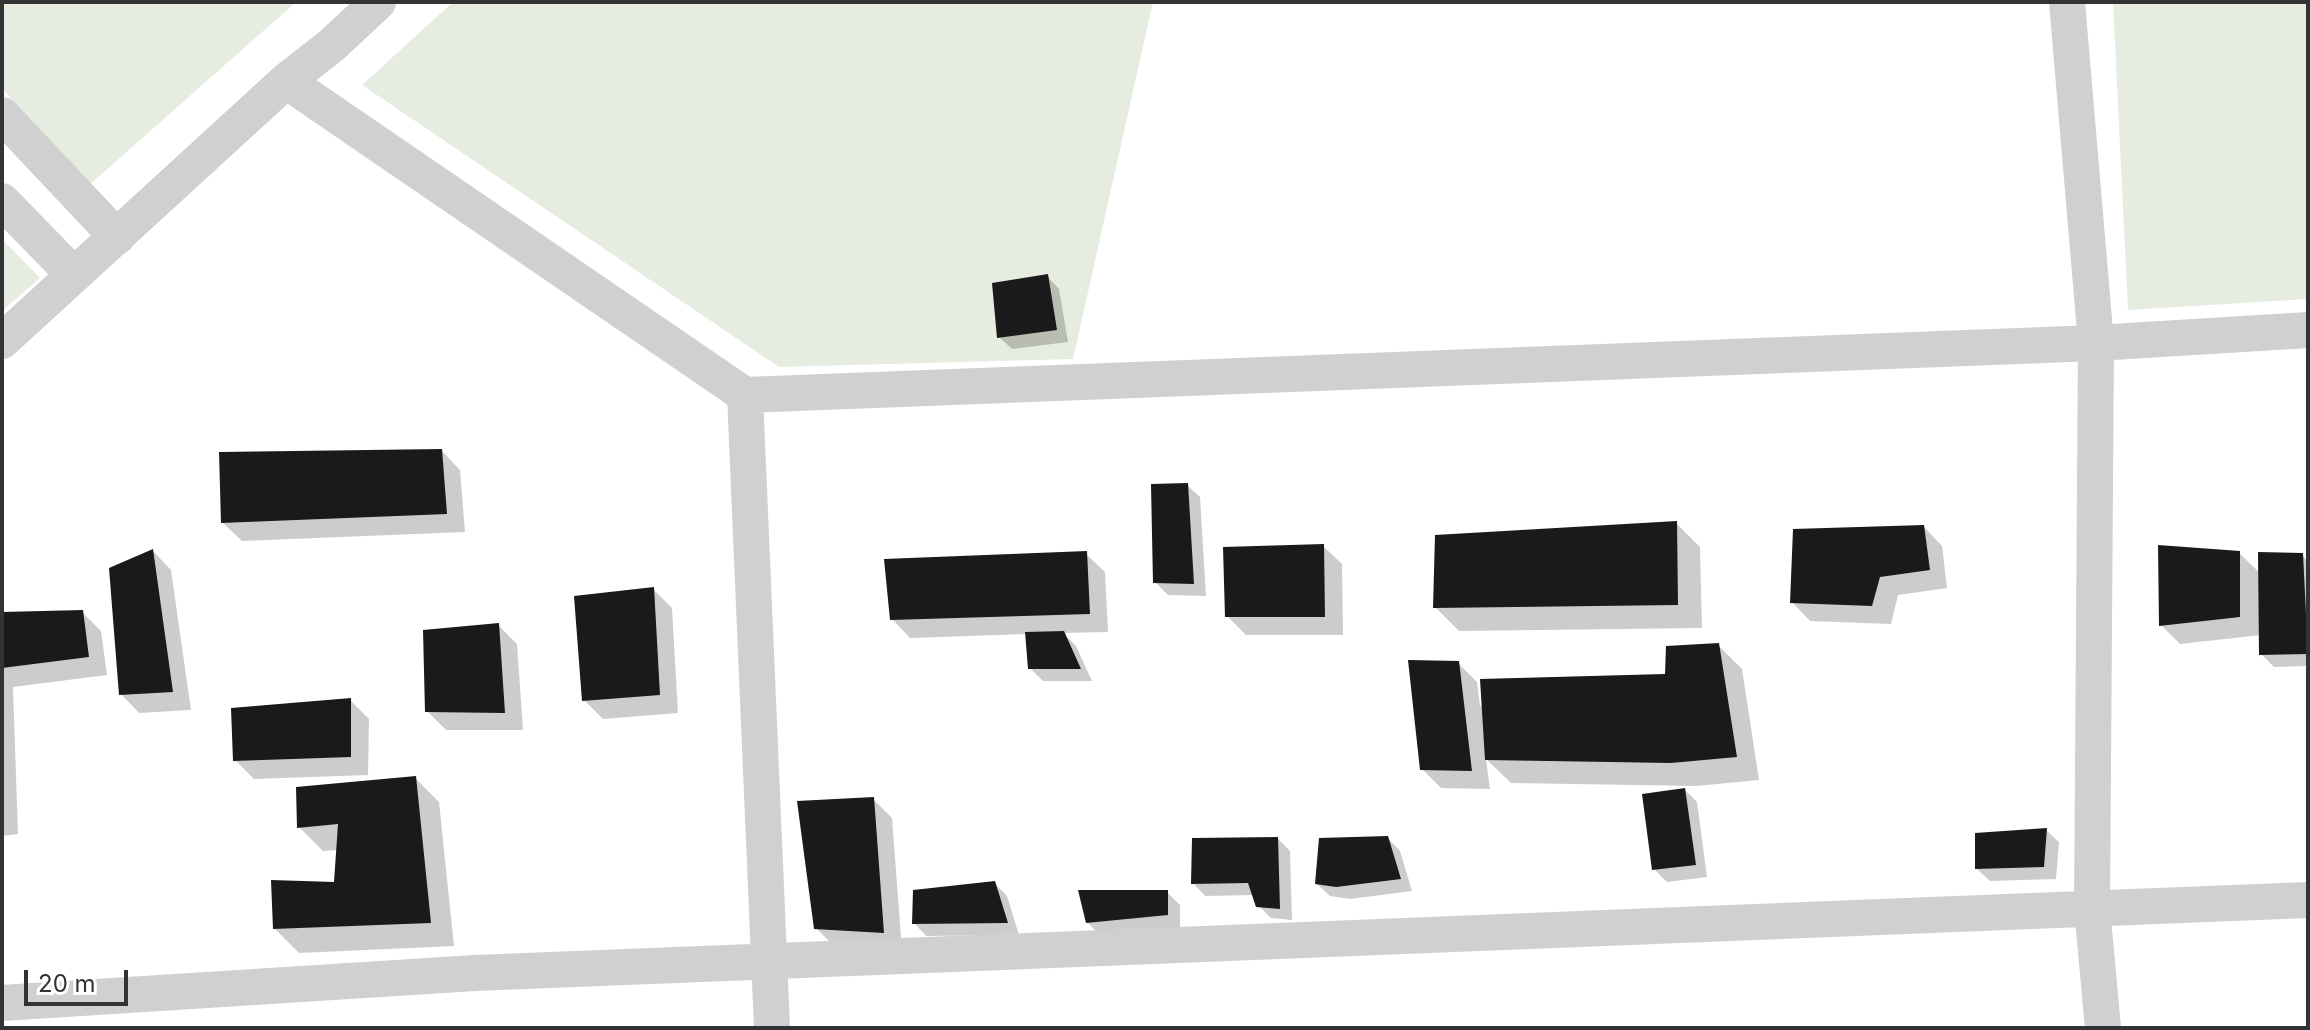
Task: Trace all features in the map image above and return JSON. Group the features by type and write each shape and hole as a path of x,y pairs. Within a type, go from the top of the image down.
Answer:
{"street":[{"path":"2,341 286,81 332,45 378,2"},
{"path":"2067,2 2096,343 2092,908 2103,1028"},
{"path":"286,81 745,395 2096,343 2308,330"},
{"path":"2,115 117,237"},
{"path":"2,201 74,275"},
{"path":"745,395 772,1028"},
{"path":"2,1003 475,973 2308,900"}],"shaded area":[{"path":"2,2 296,2 87,187 2,88"},
{"path":"453,2 1153,2 1073,359 779,367 362,85"},
{"path":"2113,2 2308,2 2308,299 2128,310"},
{"path":"2,239 40,278 2,311"}],"building":[{"path":"1048,274 1057,330 997,338 992,283"},
{"path":"442,449 447,514 221,523 219,452"},
{"path":"1188,483 1194,584 1153,583 1151,484"},
{"path":"1677,521 1678,605 1433,608 1435,535"},
{"path":"1924,525 1930,570 1880,577 1872,606 1790,603 1793,529"},
{"path":"1324,544 1325,617 1225,617 1223,547"},
{"path":"2158,545 2240,551 2240,617 2159,626"},
{"path":"153,549 173,692 119,695 109,568"},
{"path":"1087,551 1090,614 890,620 884,559"},
{"path":"2258,552 2303,553 2308,654 2259,655"},
{"path":"654,587 660,695 582,701 574,596"},
{"path":"83,610 89,657 2,668 2,612"},
{"path":"499,623 505,713 425,712 423,630"},
{"path":"1064,631 1081,669 1028,669 1025,632"},
{"path":"1719,643 1737,757 1671,763 1485,760 1480,679 1665,674 1666,646"},
{"path":"1408,660 1459,661 1472,771 1420,770"},
{"path":"351,698 351,757 233,761 231,708"},
{"path":"416,776 431,923 273,929 271,880 334,882 338,824 297,828 296,787"},
{"path":"1685,788 1696,865 1652,870 1642,794"},
{"path":"874,797 884,933 814,929 797,801"},
{"path":"2047,828 2044,867 1975,869 1975,833"},
{"path":"1388,836 1401,879 1336,887 1315,884 1319,838"},
{"path":"1278,837 1280,909 1256,907 1248,883 1191,884 1192,838"},
{"path":"995,881 1008,923 912,924 913,890"},
{"path":"1078,890 1168,890 1168,915 1086,923"}]}
